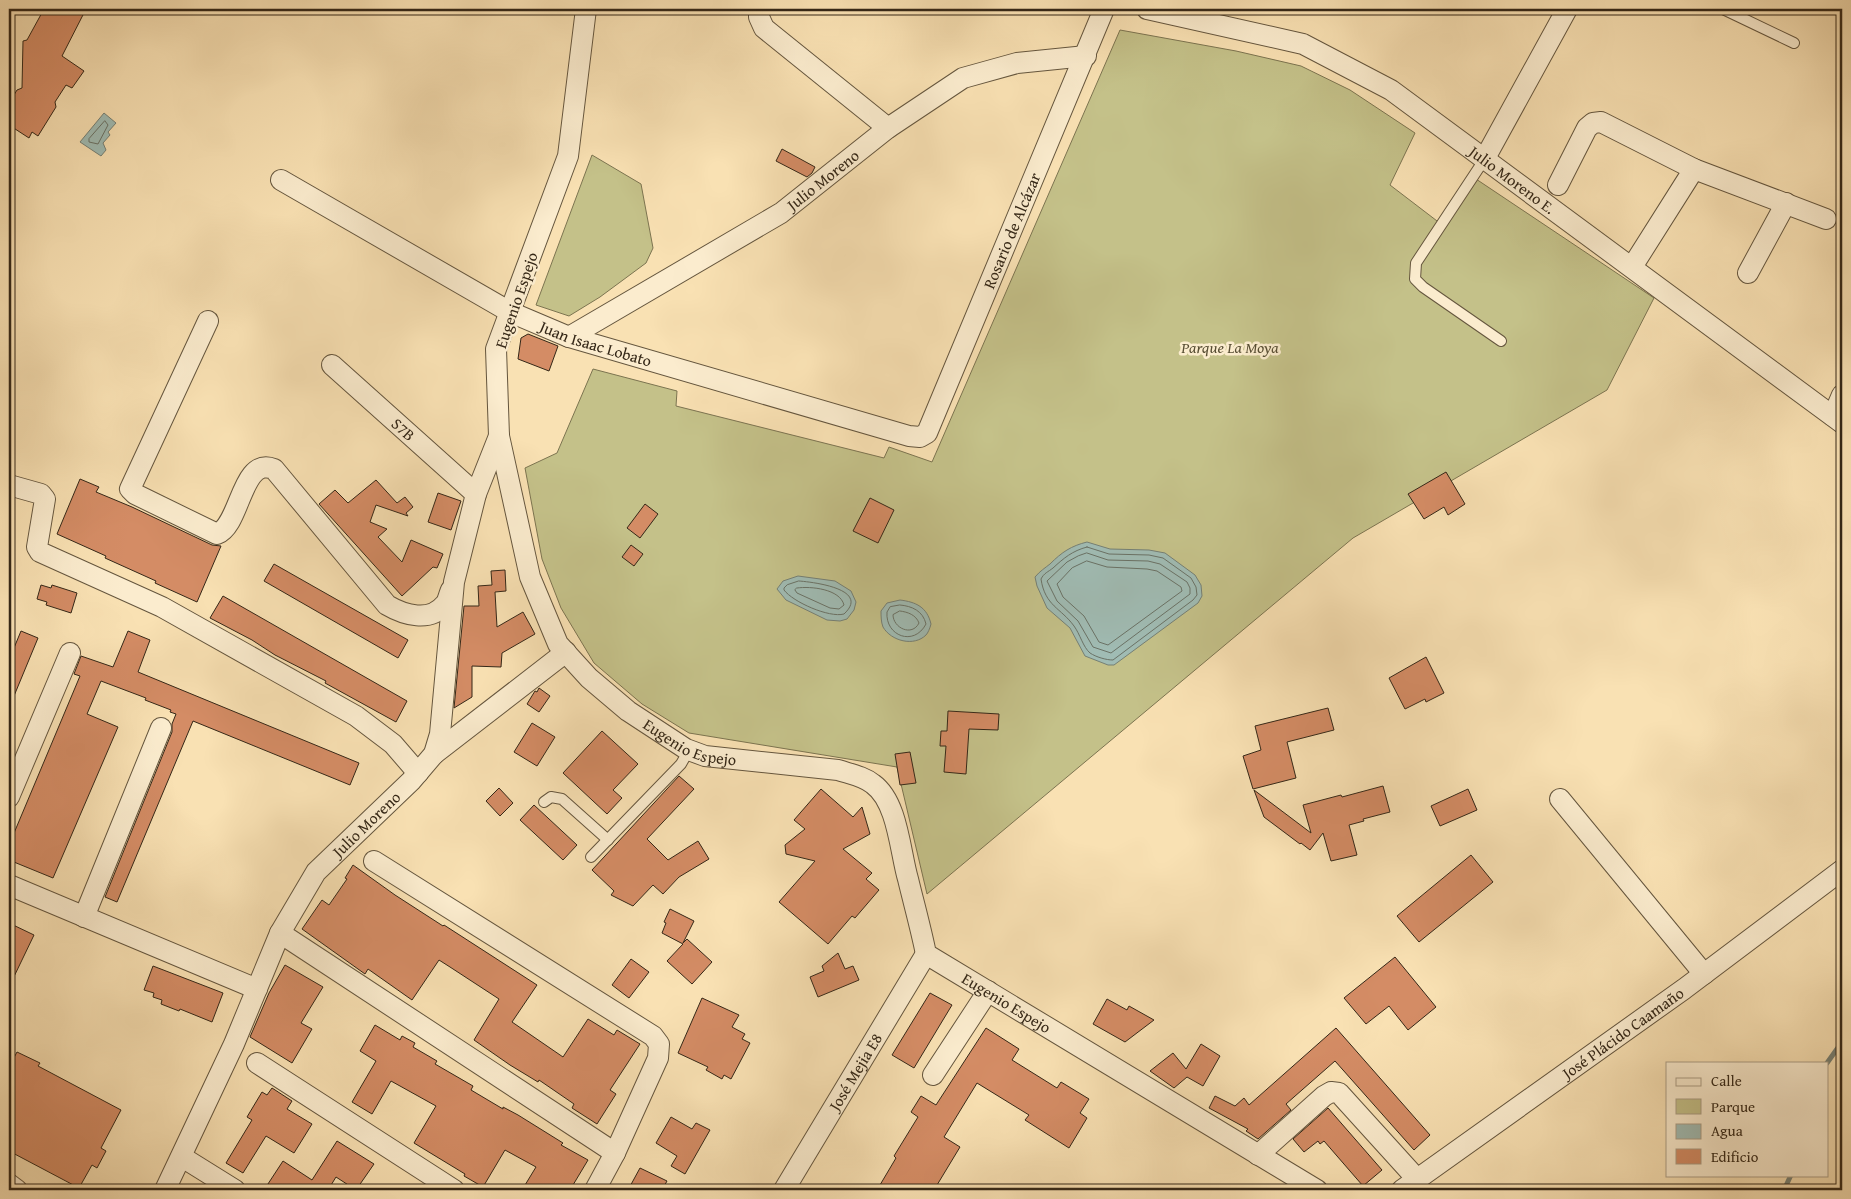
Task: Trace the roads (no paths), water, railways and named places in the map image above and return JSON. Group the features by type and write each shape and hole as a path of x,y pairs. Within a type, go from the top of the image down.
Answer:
{"street":[{"name":"Eugenio Espejo","path":"586,9 568,156 496,349 500,436 530,577 558,644 589,678 628,711 689,750 705,756 838,770 858,776 874,784 888,803 902,850 926,954 1317,1190"},
{"path":"759,9 759,17 764,28 888,128"},
{"name":"Rosario de Alcázar","path":"909,436 920,437 927,433 1104,9"},
{"name":"Julio Moreno E.","path":"1147,9 1224,17 1303,44 1391,90 1838,419"},
{"path":"1484,160 1567,9"},
{"name":"Julio Moreno","path":"569,337 781,213 888,128 963,78 1017,63 1086,56"},
{"path":"1558,185 1587,128 1602,122 1694,169 1826,219"},
{"path":"1632,267 1694,169"},
{"name":"Juan Isaac Lobato","path":"281,180 510,312 569,337 909,436"},
{"path":"1748,273 1786,203"},
{"path":"208,321 130,489 135,494 217,534 223,532 251,476 257,469 269,468 274,470 387,605 398,612 428,616 438,611 446,604 454,582"},
{"name":"S7B","path":"332,365 476,494"},
{"path":"1838,419 1842,395"},
{"name":"Julio Moreno","path":"165,1190 234,1044 280,933 316,872 418,773 434,754 440,734 454,582 476,494 500,436"},
{"path":"9,484 41,494 45,499 37,547 40,552 162,607 356,716 393,744 418,773"},
{"path":"434,754 566,652"},
{"path":"9,797 70,653"},
{"path":"84,916 161,728"},
{"path":"1560,799 1704,974"},
{"path":"374,861 653,1036 660,1044 658,1058 615,1153 595,1190"},
{"name":"José Plácido Caamaño","path":"1409,1185 1704,974 1842,870"},
{"path":"9,885 256,989"},
{"path":"280,933 615,1153"},
{"name":"José Mejia E8","path":"784,1190 926,954"},
{"path":"933,1076 988,991"},
{"path":"257,1063 454,1190"},
{"path":"1258,1155 1324,1096 1331,1092 1339,1093 1409,1185"},
{"path":"182,1157 235,1190"},
{"path":"9,1184 18,1190"}],"lane":[{"path":"1722,9 1794,43"},
{"path":"1484,160 1416,263 1414,279 1501,341"},
{"path":"591,857 680,764 689,750"},
{"path":"544,802 551,797 562,799 608,840"}],"water":[{"path":"104,113 116,123 108,132 110,135 103,143 106,150 101,156 80,142"},
{"path":"1087,542 1110,549 1149,550 1165,553 1195,575 1201,585 1202,596 1198,603 1114,665 1108,665 1085,656 1070,628 1047,608 1035,577 1063,553 1076,545"},
{"path":"798,576 835,581 851,591 856,602 854,610 847,619 840,621 827,620 786,600 777,589 783,581"},
{"path":"900,600 916,604 927,613 931,624 927,634 921,639 903,641 891,636 883,627 881,611 887,603"}],"waterway":[{"path":"1828,1062 1842,1042"},
{"path":"1784,1190 1791,1176"}],"park label":[{"name":"Parque La Moya","path":"1230,347"}]}
